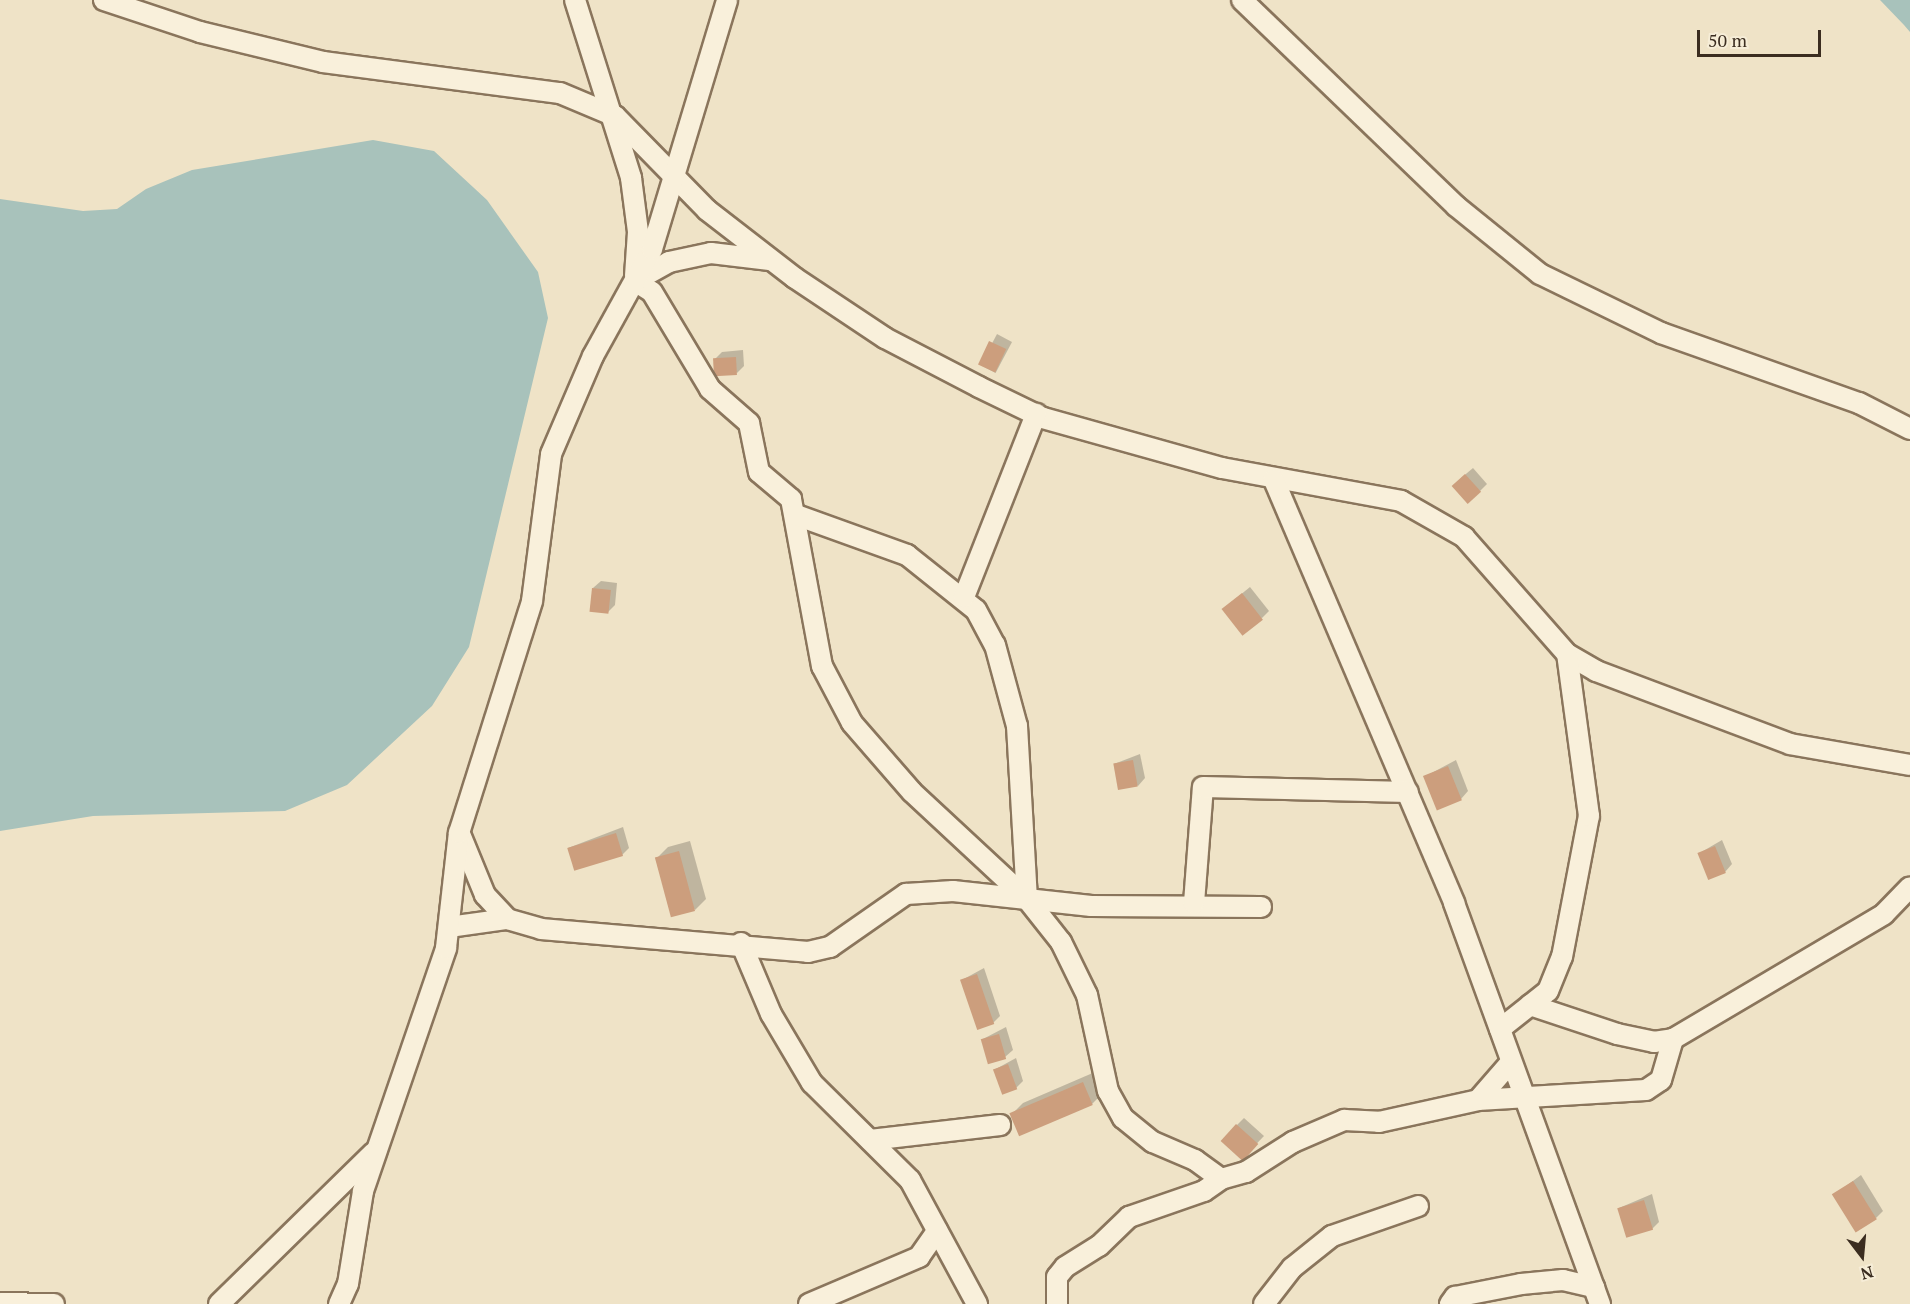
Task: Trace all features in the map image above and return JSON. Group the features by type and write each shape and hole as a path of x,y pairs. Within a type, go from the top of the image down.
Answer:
{"street":[{"path":"104,0 200,32 323,62 560,93 615,116 678,176 707,210 771,260 885,338 1036,414 1275,480 1401,501 1464,537 1567,654 1596,671 1790,744 1910,765"},
{"path":"574,0 615,116 638,232 634,281"},
{"path":"339,1304 377,1149 447,948 459,833 532,601 551,454 593,356 652,249 678,176 727,0"},
{"path":"1242,0 1456,206 1540,274 1661,333 1858,404 1910,429"},
{"path":"634,281 669,262 711,253 771,260"},
{"path":"634,281 652,292 710,388 749,423 759,472 791,499 796,515 805,592 822,666 852,723 912,792 1027,899 1061,942 1087,994 1108,1091 1123,1118 1153,1142 1195,1160 1221,1179"},
{"path":"964,597 1036,414"},
{"path":"1275,480 1408,792 1500,1029 1597,1296"},
{"path":"796,515 907,555 964,597 995,645 1017,726 1027,899"},
{"path":"1500,1029 1548,991 1562,957 1589,816 1567,654"},
{"path":"1194,903 1203,787 1408,792"},
{"path":"459,833 485,895 507,919"},
{"path":"1530,1005 1617,1034 1654,1042 1673,1040 1884,914 1910,887"},
{"path":"449,927 507,919 541,929 741,943 808,952 830,947 906,894 953,891 1091,906 1194,903 1261,907"},
{"path":"741,943 771,1014 812,1083 910,1180 977,1304"},
{"path":"1057,1304 1058,1277 1065,1267 1099,1246 1129,1217 1204,1191 1221,1179 1246,1172 1293,1142 1344,1120 1379,1122 1478,1100 1523,1094 1646,1090 1661,1080 1673,1040"},
{"path":"1478,1100 1511,1062"},
{"path":"870,1140 1000,1125"},
{"path":"219,1304 377,1149"},
{"path":"1264,1304 1292,1268 1332,1236 1418,1206"},
{"path":"809,1304 919,1257 937,1231"},
{"path":"1450,1304 1455,1297 1521,1284 1563,1280 1597,1296"},
{"path":"0,1303 54,1304"}],"water":[{"path":"1880,0 1910,0 1910,32 1904,25"},
{"path":"373,140 434,151 487,200 538,272 548,318 469,647 432,706 347,785 285,811 93,816 0,831 0,199 83,211 117,209 146,189 192,170"}],"building":[{"path":"989,341 1006,349 995,373 978,365"},
{"path":"736,357 737,375 714,376 713,358"},
{"path":"1465,474 1481,492 1468,504 1452,486"},
{"path":"592,588 611,590 608,614 589,612"},
{"path":"1242,593 1263,620 1242,636 1222,609"},
{"path":"1133,760 1138,787 1118,790 1113,763"},
{"path":"1448,766 1462,800 1437,810 1423,776"},
{"path":"616,833 623,856 574,871 567,848"},
{"path":"1715,846 1726,873 1708,880 1697,853"},
{"path":"679,851 695,911 671,917 655,857"},
{"path":"977,974 994,1024 977,1030 960,980"},
{"path":"999,1034 1006,1059 988,1064 981,1039"},
{"path":"1008,1064 1017,1089 1002,1095 993,1069"},
{"path":"1083,1082 1093,1105 1019,1136 1009,1113"},
{"path":"1236,1124 1258,1144 1243,1161 1221,1141"},
{"path":"1853,1181 1877,1219 1856,1232 1832,1194"},
{"path":"1644,1200 1653,1230 1626,1238 1617,1208"}]}
